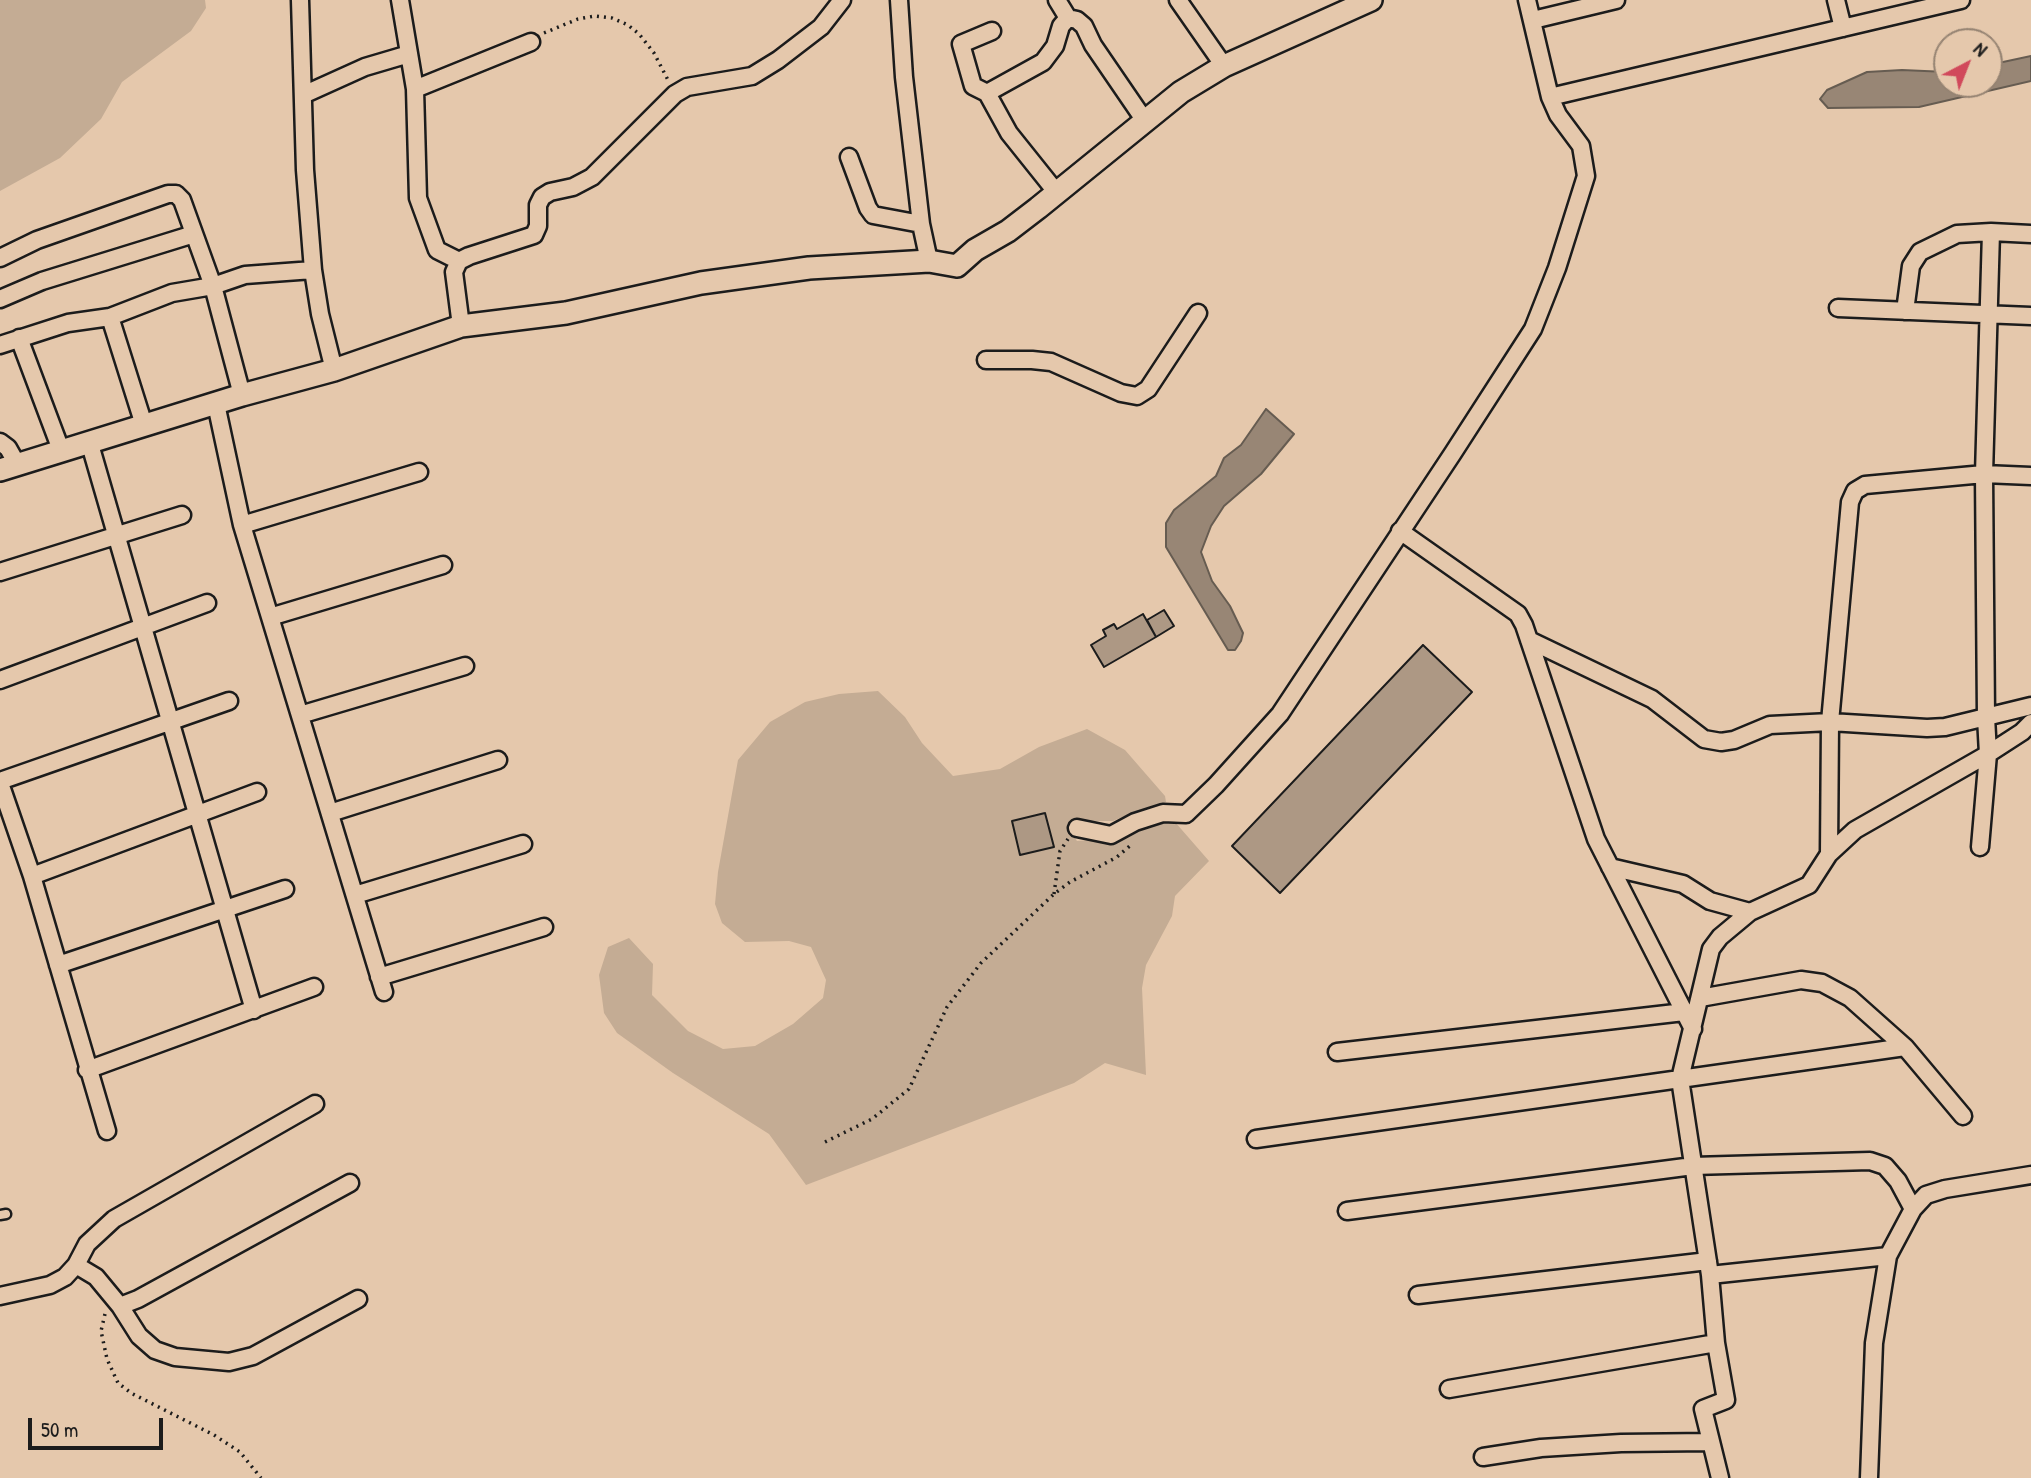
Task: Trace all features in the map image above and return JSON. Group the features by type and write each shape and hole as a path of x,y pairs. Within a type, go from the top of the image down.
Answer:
{"street":[{"path":"300,0 305,170 313,270 320,314 334,370"},
{"path":"400,0 415,89 418,198 437,250 459,261"},
{"path":"461,326 454,272 459,261 534,235 538,226 538,205 542,197 550,192 573,187 592,177 675,94 687,87 752,76 821,27 842,0"},
{"path":"899,0 900,37 921,224 929,261"},
{"path":"1057,0 1068,19"},
{"path":"1178,0 1224,66"},
{"path":"0,442 8,448 8,467 242,395 334,370 461,326 566,313 701,283 808,268 929,261 957,266 975,250 1008,231 1057,193 1181,92 1224,66 1371,0"},
{"path":"1077,828 1111,835 1135,822 1163,813 1186,814 1216,785 1280,714 1454,453 1532,329 1557,268 1586,176 1581,146 1558,115 1550,97 1527,0"},
{"path":"1532,20 1616,0"},
{"path":"1836,0 1843,28"},
{"path":"1550,97 1961,0"},
{"path":"987,93 1043,62 1055,46 1061,26 1068,19"},
{"path":"1068,19 1077,20 1084,26 1093,46 1145,121"},
{"path":"992,31 961,44 973,86 987,93 1009,132 1057,193"},
{"path":"415,89 531,43"},
{"path":"303,95 365,67 410,54"},
{"path":"849,157 867,208 873,215 921,224"},
{"path":"0,258 37,240 168,194 176,194 182,200 213,286 242,395"},
{"path":"1980,847 1988,754 1984,474 1991,232"},
{"path":"0,299 41,281 194,234"},
{"path":"1905,311 1910,266 1920,252 1957,234 2031,234"},
{"path":"0,345 68,323 110,317 172,293 213,286 245,275 313,270"},
{"path":"1838,308 2031,316"},
{"path":"986,360 1051,362 1121,393 1137,396 1148,389 1198,313"},
{"path":"110,317 144,425"},
{"path":"19,338 61,450"},
{"path":"216,404 242,525 382,984 544,927"},
{"path":"89,441 254,1010"},
{"path":"242,525 419,472"},
{"path":"1829,854 1830,722 1850,502 1855,491 1865,485 1984,474 2031,475"},
{"path":"0,572 182,515"},
{"path":"1400,531 1518,614 1589,820 1610,867 1693,1029"},
{"path":"270,617 443,565"},
{"path":"0,680 207,603"},
{"path":"1529,640 1652,699 1704,739 1721,742 1734,740 1770,725 1830,722 1945,727 2031,706"},
{"path":"300,715 465,666"},
{"path":"107,1131 32,876 0,782 229,701"},
{"path":"1720,1478 1703,1409 1726,1400 1680,1079 1711,949 1720,937 1750,912 1809,886 1829,854 1855,830 1988,754 2031,723"},
{"path":"330,813 498,760"},
{"path":"32,876 257,792"},
{"path":"355,895 523,844"},
{"path":"1610,867 1683,884 1710,901 1750,912"},
{"path":"58,965 285,889"},
{"path":"1700,998 1801,979 1822,983 1850,998 1905,1047 1963,1116"},
{"path":"87,1070 314,987"},
{"path":"1337,1052 1684,1012"},
{"path":"1256,1139 1905,1047"},
{"path":"0,1296 50,1285 65,1277 76,1265 87,1244 114,1219 315,1104"},
{"path":"1347,1211 1693,1166 1870,1161 1885,1166 1898,1181 1913,1209"},
{"path":"1869,1478 1874,1343 1888,1256 1913,1209 1926,1195 1945,1189 2031,1175"},
{"path":"115,1301 138,1299 350,1182"},
{"path":"1418,1295 1709,1268 1888,1256"},
{"path":"76,1265 96,1277 139,1336 155,1350 175,1357 209,1362 229,1362 253,1356 358,1299"},
{"path":"1449,1389 1716,1343"},
{"path":"1483,1457 1541,1448 1621,1443 1709,1442"}],"path":[{"path":"531,43 542,34 578,19 595,16 612,18 628,25 639,34 654,53 675,94"},
{"path":"825,1142 872,1119 909,1088 947,1007 981,963 1054,894 1129,848 1138,829 1135,822"},
{"path":"1054,894 1060,851 1077,828"},
{"path":"115,1301 101,1331 107,1359 118,1383 131,1393 231,1446 240,1452 261,1478"}],"shaded area":[{"path":"0,0 205,0 206,8 191,31 122,82 101,119 60,158 0,191"},
{"path":"2031,56 2031,81 2003,88 2003,62"},
{"path":"1933,71 1933,98 1958,98 1919,107 1828,108 1820,99 1827,90 1867,72"},
{"path":"1266,409 1294,434 1261,474 1224,506 1211,526 1201,552 1212,581 1230,606 1243,633 1235,650 1228,650 1166,547 1166,523 1174,510 1216,476 1224,458 1241,445"},
{"path":"878,691 905,717 922,743 953,776 1000,769 1039,747 1087,729 1125,750 1165,796 1166,802 1113,821 1071,821 1068,829 1077,841 1120,838 1154,824 1175,822 1209,861 1175,896 1172,916 1146,965 1142,988 1146,1075 1105,1063 1074,1083 806,1185 769,1134 673,1073 617,1033 604,1013 599,975 608,947 629,938 653,964 652,995 688,1031 723,1049 755,1046 793,1024 823,998 826,980 811,947 789,941 745,942 722,923 715,904 738,760 770,722 805,702 839,694"}],"building":[{"path":"1164,610 1174,626 1156,637 1147,620"},
{"path":"1143,614 1156,637 1104,667 1091,645 1106,636 1103,630 1114,624 1117,629"},
{"path":"1423,645 1472,692 1280,893 1232,846"},
{"path":"1045,813 1054,847 1020,855 1012,821"}]}
